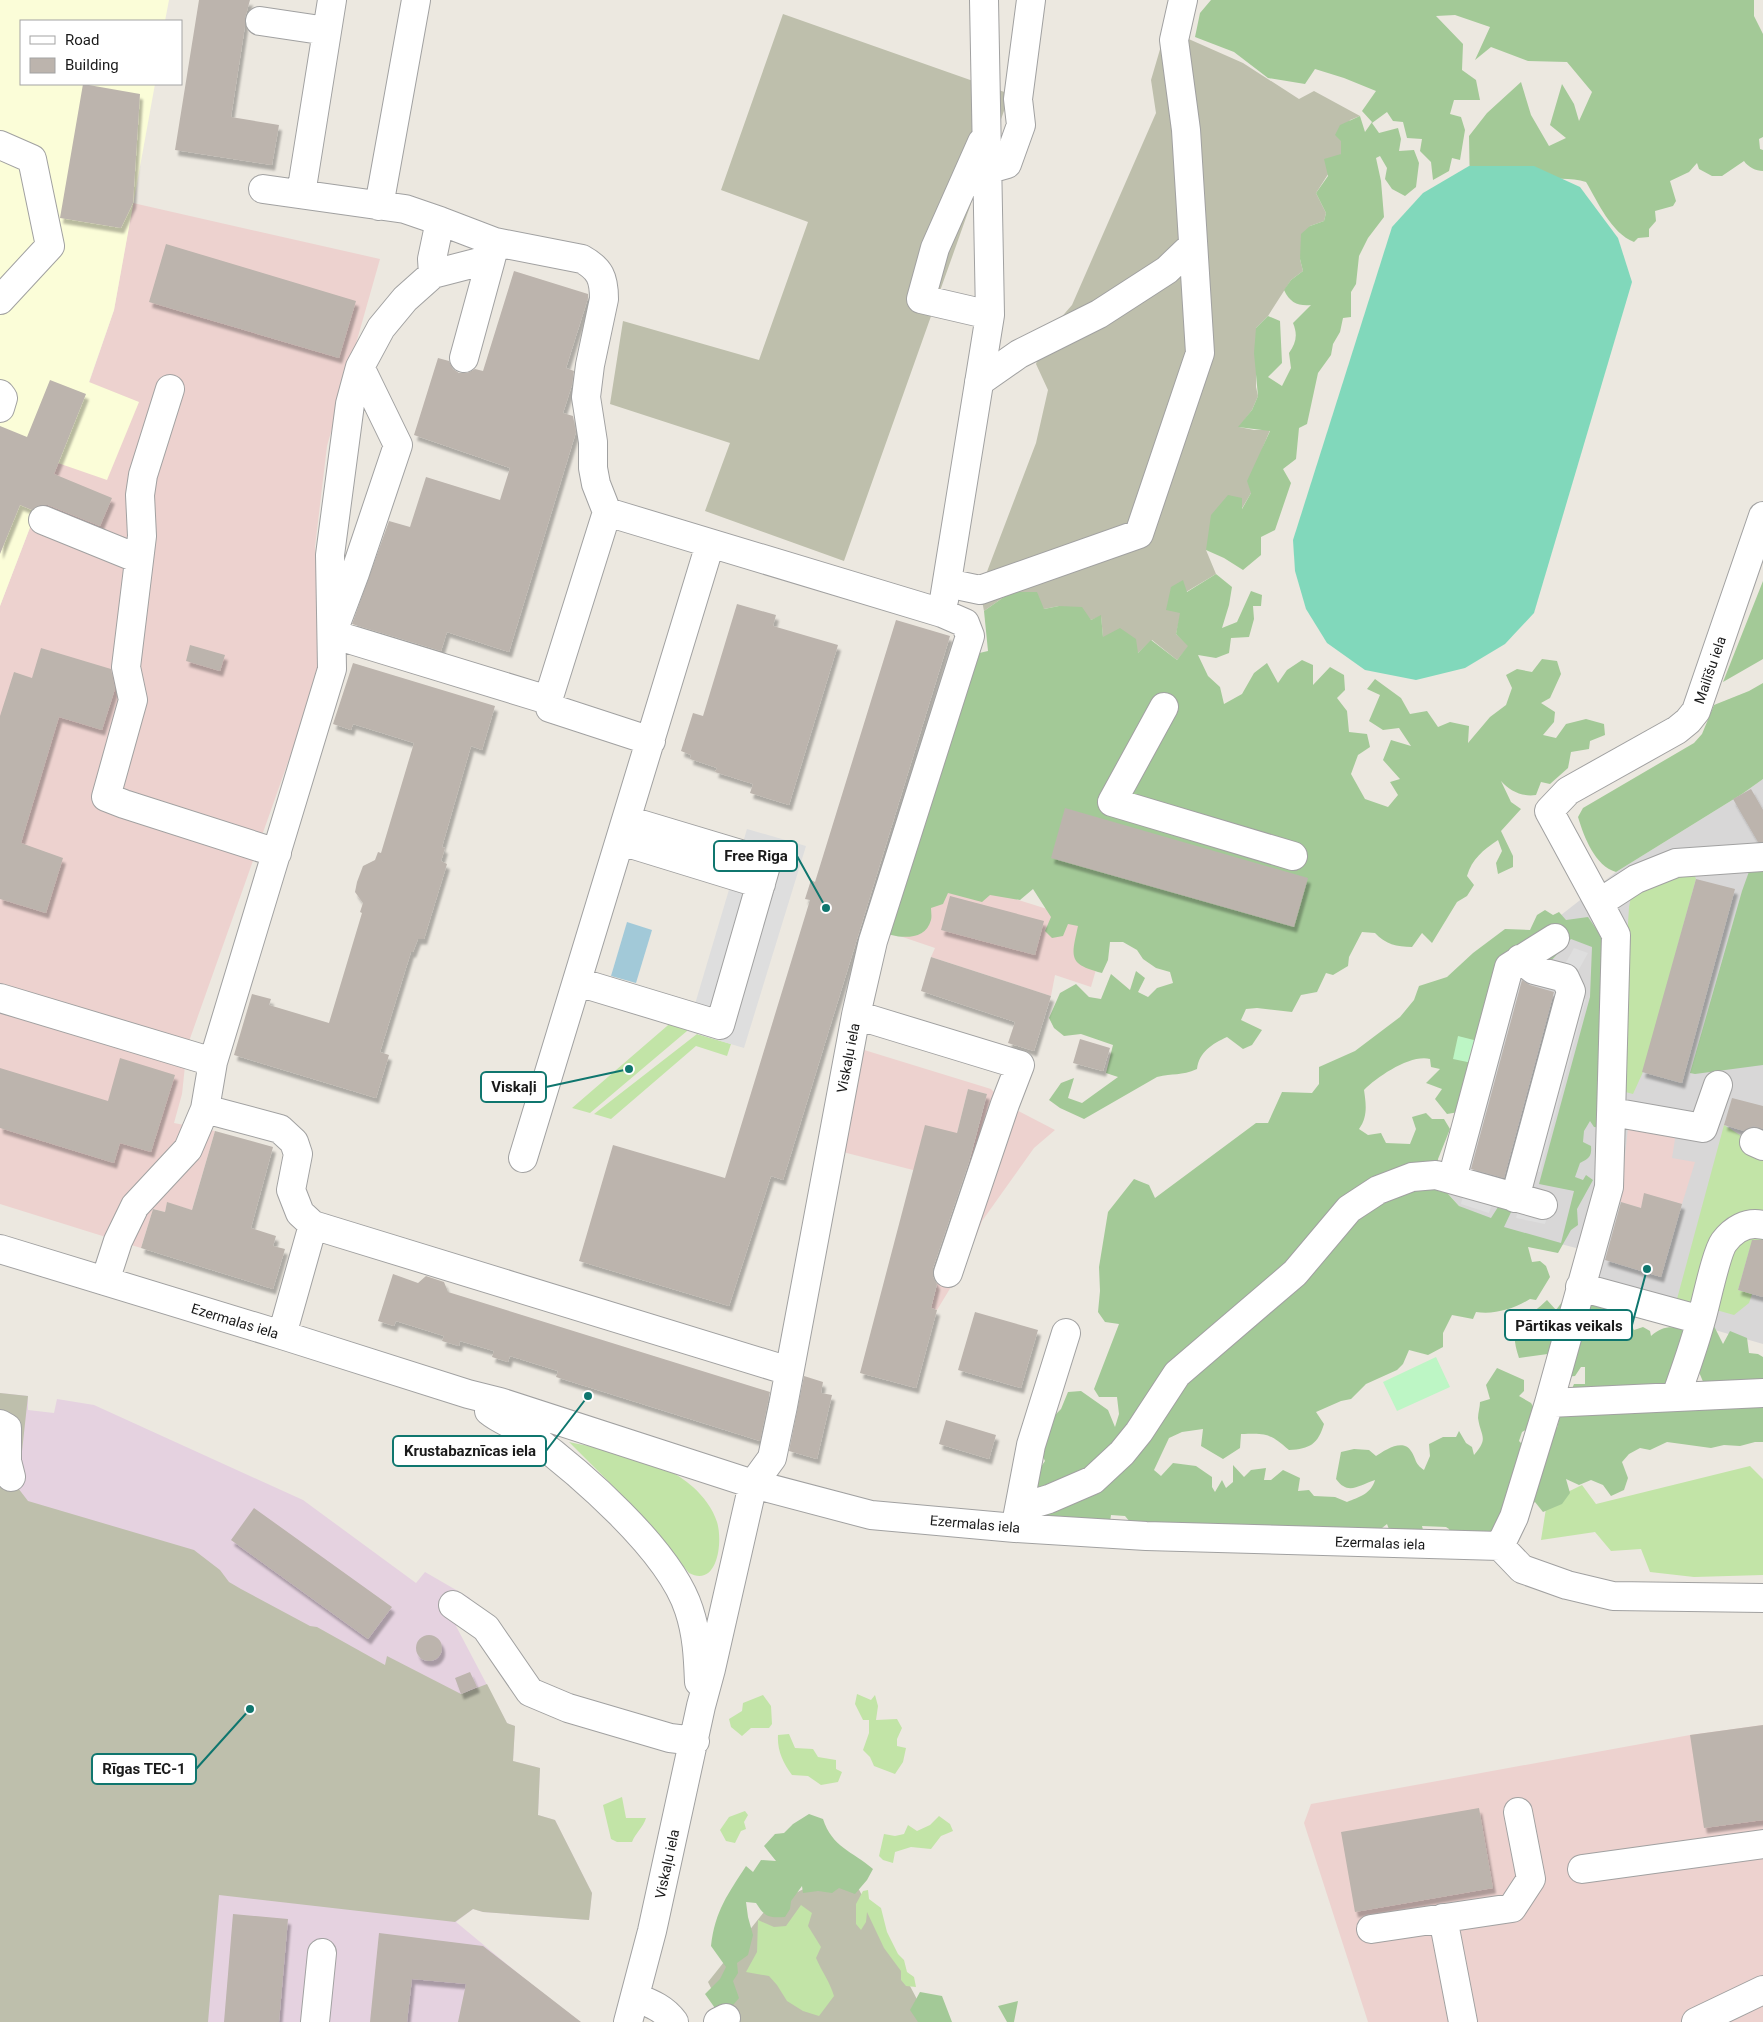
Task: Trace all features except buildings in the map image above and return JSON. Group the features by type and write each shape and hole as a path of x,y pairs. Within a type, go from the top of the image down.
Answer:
{"street":[{"path":"301,194 332,0"},
{"path":"379,206 416,0"},
{"path":"607,512 942,612 990,315 985,134 984,0"},
{"path":"986,170 1007,164 1021,125 1018,99 1031,0"},
{"path":"947,583 980,590 1139,534 1200,353 1186,130 1174,40 1183,0"},
{"path":"260,21 326,31"},
{"path":"985,134 935,248 921,299 990,315"},
{"path":"0,145 32,159 50,246 0,300"},
{"path":"263,189 405,209 440,222 493,251 582,259 594,266 601,276 604,299 586,397 593,442 593,468 596,484 607,512 548,700 550,708 651,741"},
{"path":"433,274 432,259 440,222"},
{"path":"979,382 1019,354 1099,314 1167,270 1194,245"},
{"path":"105,1281 118,1241 135,1206 188,1149 205,1109 212,1062 332,669 330,555 350,404 360,368 381,328 405,299 433,274 493,251"},
{"path":"464,358 493,251"},
{"path":"332,634 355,573 398,445 360,368"},
{"path":"170,389 143,475 140,495 142,536 126,667 133,700 106,797 277,853"},
{"path":"0,394 3,398 0,408"},
{"name":"Mailīšu iela","path":"1600,903 1549,811 1568,792 1677,730 1696,711 1763,516"},
{"path":"43,520 139,559"},
{"path":"524,1158 710,544"},
{"name":"Viskaļu iela","path":"754,1484 772,1458 856,1015 873,941 970,636 965,623 942,612"},
{"path":"332,634 548,700"},
{"path":"1164,706 1112,802 1294,856"},
{"path":"578,982 720,1025 761,884 624,830"},
{"path":"1763,857 1676,863 1636,879 1600,903 1616,935 1609,1187 1549,1403 1514,1517 1500,1546 1522,1569 1566,1584 1614,1596 1763,1598"},
{"path":"1452,1179 1508,967 1554,938"},
{"path":"1515,1198 1572,991 1565,978 1534,970 1520,959"},
{"path":"0,998 212,1062"},
{"path":"856,1015 1020,1065 948,1273"},
{"path":"1612,1112 1703,1128 1718,1085"},
{"path":"205,1109 280,1130 294,1142 298,1154 291,1190 300,1213 313,1224 789,1370"},
{"path":"1017,1518 1049,1499 1093,1480 1122,1453 1139,1432 1177,1374 1295,1273 1349,1209 1378,1190 1412,1177 1436,1175 1544,1205"},
{"path":"282,1335 313,1224"},
{"path":"1676,1396 1701,1320 1722,1244 1744,1225 1763,1225"},
{"name":"Ezermalas iela","path":"0,1249 468,1394 500,1402 754,1484 871,1516 1017,1518 1146,1536 1500,1546"},
{"path":"1580,1287 1701,1320"},
{"path":"1017,1518 1031,1445 1066,1333"},
{"path":"1549,1403 1763,1393"},
{"name":"Ezermalas iela","path":"468,1394 497,1417 526,1432 553,1453 619,1513 648,1544 678,1588 689,1608 696,1638 701,1706"},
{"path":"0,1424 7,1428 7,1461 11,1477"},
{"path":"701,1706 754,1484"},
{"path":"678,1588 695,1595 716,1594 732,1582"},
{"path":"453,1605 486,1628 530,1692 568,1708 670,1738 695,1741"},
{"name":"Viskaļu iela","path":"632,2010 652,1931 695,1741 701,1706"},
{"path":"1371,1929 1512,1908 1531,1879 1518,1812"},
{"path":"1582,1869 1763,1844"},
{"path":"1443,1918 1462,2022"},
{"path":"315,2022 322,1953"},
{"path":"1696,2022 1763,1990"},
{"path":"632,2010 652,2004 668,2014 674,2022"}],"shaded area":[{"path":"0,0 169,0 165,20 20,20 20,85 155,85 114,310 89,382 139,402 107,480 55,462 0,606"},
{"path":"1211,0 1754,0 1754,16 1763,34 1763,137 1759,139 1760,149 1763,150 1763,171 1752,168 1744,161 1722,176 1712,176 1699,169 1697,163 1689,172 1670,181 1676,201 1673,206 1655,211 1656,221 1649,229 1649,237 1638,238 1634,242 1618,232 1600,207 1586,182 1574,179 1545,180 1513,184 1470,193 1469,136 1487,113 1521,82 1531,115 1549,146 1566,138 1550,125 1562,84 1574,104 1579,121 1592,92 1567,62 1528,61 1491,47 1475,60 1490,27 1455,15 1436,16 1463,44 1462,70 1476,80 1480,100 1454,100 1450,114 1461,117 1465,130 1460,160 1452,158 1449,171 1433,180 1431,162 1420,151 1422,139 1407,138 1403,122 1393,121 1387,112 1372,123 1379,133 1398,128 1401,139 1399,151 1414,150 1419,163 1416,187 1405,196 1392,189 1385,179 1387,168 1380,156 1376,158 1381,181 1384,217 1368,238 1359,256 1356,284 1351,292 1351,317 1343,318 1331,355 1318,373 1307,424 1299,428 1296,459 1283,469 1291,483 1275,530 1261,537 1261,555 1243,570 1224,558 1206,550 1211,515 1228,495 1242,498 1242,509 1251,493 1247,481 1270,431 1238,427 1252,410 1258,396 1254,353 1256,328 1268,316 1280,321 1282,363 1268,377 1282,386 1291,368 1289,353 1295,342 1296,335 1293,323 1311,305 1295,303 1284,290 1291,280 1303,271 1300,259 1301,234 1310,226 1324,221 1326,213 1316,193 1328,176 1324,159 1341,154 1341,141 1335,135 1340,125 1360,116 1365,132 1372,122 1362,111 1376,91 1315,69 1305,84 1268,78 1234,52 1195,37 1200,13"},
{"path":"783,14 1010,94 844,561 705,511 730,443 610,404 623,321 759,360 808,222 721,190"},
{"path":"1166,29 1243,63 1299,99 1314,91 1360,116 1350,120 1341,140 1341,154 1316,193 1326,213 1324,221 1310,226 1300,259 1303,271 1291,280 1268,316 1256,328 1256,387 1258,396 1252,410 1239,427 1254,430 1270,430 1263,447 1251,493 1241,510 1206,550 1216,574 1186,592 1176,634 1189,646 1177,660 1152,640 1138,653 1103,637 1101,616 1091,620 1059,606 1044,609 1011,592 984,611 980,590 1036,443 1048,390 1036,364 1045,336 1072,305 1156,113 1151,80"},
{"path":"133,203 380,259 327,446 315,547 322,666 187,1047 182,1094 174,1123 215,1131 192,1210 167,1203 165,1212 153,1209 141,1248 0,1204 0,606 55,462 138,402 89,383 114,310"},
{"path":"1216,574 1232,587 1222,628 1237,622 1251,591 1262,595 1261,606 1253,606 1254,619 1249,637 1231,638 1229,653 1216,658 1198,655 1208,676 1220,687 1224,704 1242,694 1254,673 1267,663 1278,683 1287,670 1302,660 1313,665 1313,685 1330,667 1344,675 1345,690 1337,698 1347,711 1349,732 1367,734 1370,747 1358,755 1351,774 1365,799 1388,807 1398,795 1390,782 1400,779 1383,760 1391,740 1411,746 1399,728 1383,730 1369,721 1380,695 1367,689 1375,679 1401,698 1410,714 1427,711 1438,727 1450,722 1469,726 1468,743 1490,717 1506,705 1512,688 1506,675 1517,669 1532,672 1542,659 1557,661 1561,674 1550,698 1541,703 1555,712 1554,722 1543,735 1556,738 1566,724 1586,719 1604,724 1605,735 1590,741 1589,749 1571,752 1568,768 1550,784 1541,782 1536,795 1526,795 1517,792 1508,788 1501,781 1511,802 1521,809 1501,831 1513,856 1513,867 1498,874 1496,863 1502,851 1498,840 1483,851 1475,860 1467,876 1474,885 1467,896 1457,902 1432,943 1422,933 1412,947 1392,944 1383,940 1375,933 1362,932 1349,957 1348,966 1333,975 1326,973 1317,992 1301,995 1292,1012 1257,1008 1246,1009 1241,1020 1262,1030 1252,1045 1243,1049 1227,1037 1203,1053 1197,1069 1186,1073 1157,1077 1084,1119 1060,1108 1049,1100 1061,1083 1074,1078 1068,1098 1082,1103 1118,1077 1106,1073 1113,1045 1081,1034 1064,1036 1054,1028 1049,1018 1060,993 1076,984 1089,997 1101,999 1111,974 1130,990 1136,971 1145,978 1138,992 1148,997 1157,988 1173,983 1170,972 1156,968 1143,959 1137,950 1123,942 1110,942 1108,960 1102,973 1078,963 1075,958 1074,946 1078,926 1068,924 1063,936 1052,938 1045,931 1051,917 1033,889 1020,900 990,895 982,902 948,893 943,904 931,908 931,920 923,932 909,937 901,937 879,931 975,654 988,651 984,611 1011,592 1037,592 1044,609 1059,606 1082,607 1091,620 1101,615 1103,637 1120,628 1136,639 1138,653 1151,640 1177,660 1188,646 1176,634 1180,613 1166,610 1171,587 1183,580 1187,592"},
{"path":"1763,581 1763,659 1723,682"},
{"path":"1763,683 1763,779 1616,872 1602,864 1591,850 1580,825 1578,817 1583,808 1694,743 1702,734 1714,705 1749,691"},
{"path":"1763,779 1763,1344 1591,1294 1580,1249 1506,1230 1459,1206 1444,1189 1505,959 1616,872"},
{"path":"747,829 806,846 744,1048 687,1031"},
{"path":"904,864 1108,928 1091,987 1055,975 1051,996 931,957 935,948 882,930"},
{"path":"1763,865 1763,1065 1695,1074 1690,1073 1742,891 1751,866"},
{"path":"1545,910 1553,915 1559,912 1566,920 1588,917 1599,933 1607,954 1604,1128 1594,1127 1590,1121 1584,1131 1583,1142 1591,1146 1591,1152 1588,1158 1580,1163 1575,1177 1583,1180 1586,1175 1593,1180 1577,1209 1578,1225 1571,1230 1558,1253 1528,1247 1532,1262 1540,1261 1546,1266 1550,1277 1536,1300 1530,1299 1517,1306 1497,1312 1476,1312 1473,1319 1452,1315 1443,1333 1443,1347 1428,1355 1409,1350 1403,1364 1397,1370 1366,1384 1351,1399 1341,1401 1316,1412 1324,1424 1316,1441 1308,1447 1289,1450 1277,1440 1267,1435 1241,1434 1240,1448 1223,1459 1201,1446 1203,1429 1182,1432 1169,1438 1154,1470 1161,1476 1173,1463 1196,1466 1212,1477 1212,1487 1215,1492 1222,1480 1226,1488 1233,1482 1233,1465 1244,1477 1251,1470 1266,1468 1264,1480 1271,1480 1283,1470 1300,1478 1298,1491 1309,1490 1314,1496 1335,1497 1347,1502 1368,1492 1375,1480 1354,1488 1345,1487 1340,1484 1336,1479 1341,1452 1354,1449 1369,1450 1376,1456 1394,1446 1403,1445 1408,1447 1417,1463 1424,1470 1430,1456 1429,1444 1443,1437 1456,1437 1459,1431 1466,1443 1472,1447 1474,1455 1483,1441 1478,1418 1480,1402 1490,1399 1486,1385 1497,1368 1524,1380 1524,1391 1519,1396 1531,1403 1536,1412 1531,1427 1522,1432 1519,1441 1525,1447 1548,1425 1557,1428 1560,1416 1574,1384 1585,1384 1585,1367 1581,1367 1575,1376 1566,1377 1555,1353 1519,1358 1515,1336 1516,1329 1525,1318 1547,1300 1556,1310 1562,1302 1571,1305 1586,1303 1612,1304 1608,1314 1608,1322 1624,1312 1634,1330 1643,1327 1650,1331 1651,1336 1655,1332 1668,1327 1688,1330 1671,1384 1704,1384 1699,1372 1713,1324 1723,1344 1730,1331 1747,1338 1749,1353 1758,1354 1763,1357 1763,1442 1711,1448 1667,1442 1650,1450 1640,1448 1629,1454 1622,1462 1628,1478 1624,1490 1611,1496 1603,1485 1591,1480 1579,1485 1566,1479 1570,1493 1562,1504 1543,1512 1535,1502 1495,1532 1451,1534 1446,1527 1422,1526 1425,1538 1392,1537 1387,1524 1382,1528 1382,1536 1136,1529 1125,1516 1111,1515 1110,1522 1050,1542 1027,1487 1045,1461 1037,1445 1048,1422 1061,1409 1068,1392 1081,1391 1108,1410 1115,1427 1119,1414 1117,1397 1099,1397 1094,1389 1119,1324 1105,1322 1098,1312 1100,1291 1099,1267 1108,1212 1134,1179 1149,1185 1155,1198 1256,1123 1268,1123 1282,1092 1312,1093 1319,1084 1319,1067 1355,1051 1400,1017 1414,1000 1419,986 1447,977 1473,953 1505,929 1530,930 1537,915","holes":["1554,924 1564,939 1540,956 1550,962 1571,939 1592,947 1590,997 1539,1184 1574,1191 1561,1243 1504,1227 1513,1208 1500,1204 1491,1218 1459,1206 1439,1184 1438,1159 1450,1129 1444,1119 1432,1119 1426,1113 1412,1117 1416,1129 1410,1144 1386,1143 1381,1133 1368,1135 1359,1129 1365,1115 1364,1090 1395,1067 1422,1058 1430,1059 1431,1067 1440,1069 1426,1083 1442,1089 1435,1099 1447,1114 1459,1112 1505,959"]},
{"path":"1574,948 1588,953 1578,971 1565,964"},
{"path":"1574,997 1586,999 1540,1172 1529,1170"},
{"path":"861,1049 991,1089 1005,1104 1055,1130 1034,1148 982,1221 965,1264 937,1310 931,1308 987,1094 968,1089 957,1133 913,1170 839,1151"},
{"path":"1628,1128 1676,1133 1672,1158 1695,1162 1682,1204 1645,1194 1641,1208 1620,1202"},
{"path":"1468,1175 1499,1181 1489,1213 1461,1204"},
{"path":"1524,1189 1553,1197 1545,1224 1516,1218"},
{"path":"0,1393 28,1396 28,1410 54,1413 57,1399 94,1405 303,1500 416,1583 425,1572 470,1598 456,1626 507,1723 515,1726 513,1761 540,1768 538,1815 555,1820 592,1893 589,1920 483,1912 473,1909 456,1922 577,2022 0,2022"},
{"path":"0,1393 28,1396 18,1488 28,1501 194,1550 220,1570 229,1582 310,1626 317,1627 385,1665 387,1656 461,1694 487,1684 507,1723 515,1726 513,1761 540,1768 538,1815 555,1820 592,1893 589,1920 483,1912 473,1909 455,1922 219,1895 208,2022 0,2022"},
{"path":"1763,1725 1763,2022 1368,2022 1304,1823 1311,1804 1690,1735"},
{"path":"809,1814 823,1819 837,1842 873,1869 867,1880 855,1894 839,1888 832,1893 818,1891 803,1893 802,1886 791,1901 790,1909 785,1917 768,1916 756,1903 746,1902 753,1935 748,1955 737,1963 738,1973 733,1981 739,1998 729,2010 717,2011 705,1994 720,1979 726,1967 711,1946 723,1903 746,1866 753,1872 761,1860 776,1861 764,1846 775,1834 784,1833 793,1824"},
{"path":"847,1867 929,2022 728,2022 708,1982 768,1907"},
{"path":"920,1992 942,1996 952,2022 918,2022 910,2010"},
{"path":"1018,2001 1014,2022 1007,2022 998,2006"}],"green space":[{"path":"1469,166 1534,166 1580,187 1618,238 1632,282 1534,613 1505,644 1465,668 1416,680 1365,670 1327,643 1306,609 1295,571 1293,540 1392,227 1423,193"},
{"path":"1694,874 1696,879 1643,1072 1633,1094 1618,1090 1631,897 1655,880"},
{"path":"674,1020 689,1025 687,1031 590,1113 572,1108"},
{"path":"697,1034 731,1044 727,1056 696,1046 611,1119 594,1114"},
{"path":"1458,1036 1478,1041 1472,1063 1453,1059"},
{"path":"1724,1125 1740,1135 1747,1145 1763,1151 1763,1251 1750,1248 1738,1290 1752,1294 1749,1303 1734,1315 1677,1299"},
{"path":"1436,1357 1450,1387 1397,1411 1383,1382"},
{"path":"569,1442 650,1462 680,1477 693,1487 713,1512 719,1530 718,1550 712,1568 706,1574 699,1576 689,1573 631,1504"},
{"path":"1750,1466 1763,1479 1763,1575 1694,1577 1650,1572 1641,1549 1611,1551 1595,1532 1541,1540 1547,1502 1582,1485 1596,1504"},
{"path":"857,1694 871,1700 875,1695 878,1706 876,1720 897,1719 902,1728 897,1739 897,1746 906,1748 903,1762 895,1774 874,1766 870,1757 863,1750 869,1733 869,1720 863,1720 855,1704"},
{"path":"763,1695 771,1706 772,1724 769,1728 751,1728 742,1736 731,1727 729,1719 742,1711 743,1703"},
{"path":"789,1734 795,1748 813,1749 818,1757 836,1760 836,1769 842,1772 838,1782 821,1785 808,1776 792,1775 781,1756 778,1746 778,1735"},
{"path":"622,1797 626,1818 646,1818 632,1842 617,1842 611,1839 603,1805"},
{"path":"745,1811 748,1815 744,1822 746,1829 741,1831 735,1843 726,1841 720,1830 729,1817"},
{"path":"939,1816 950,1824 953,1831 941,1836 931,1849 911,1847 895,1852 893,1863 883,1860 879,1856 884,1834 895,1836 904,1834 908,1825 917,1831 930,1825"},
{"path":"868,1890 869,1899 881,1908 887,1932 898,1954 904,1960 907,1972 914,1977 916,1987 906,1986 901,1980 901,1971 884,1948 867,1912 866,1922 861,1930 856,1924 856,1904 863,1891"},
{"path":"801,1905 812,1913 808,1926 821,1947 816,1958 834,1996 819,2016 803,2011 787,2001 769,1976 746,1972 757,1952 758,1920 774,1927 786,1926"}],"water":[{"path":"627,922 652,930 636,983 611,976"}],"place":[{"name":"Free Riga","path":"826,908"},
{"name":"Viskaļi","path":"629,1069"},
{"name":"Pārtikas veikals","path":"1647,1269"},
{"name":"Krustabaznīcas iela","path":"588,1396"},
{"name":"Rīgas TEC-1","path":"250,1709"}]}
